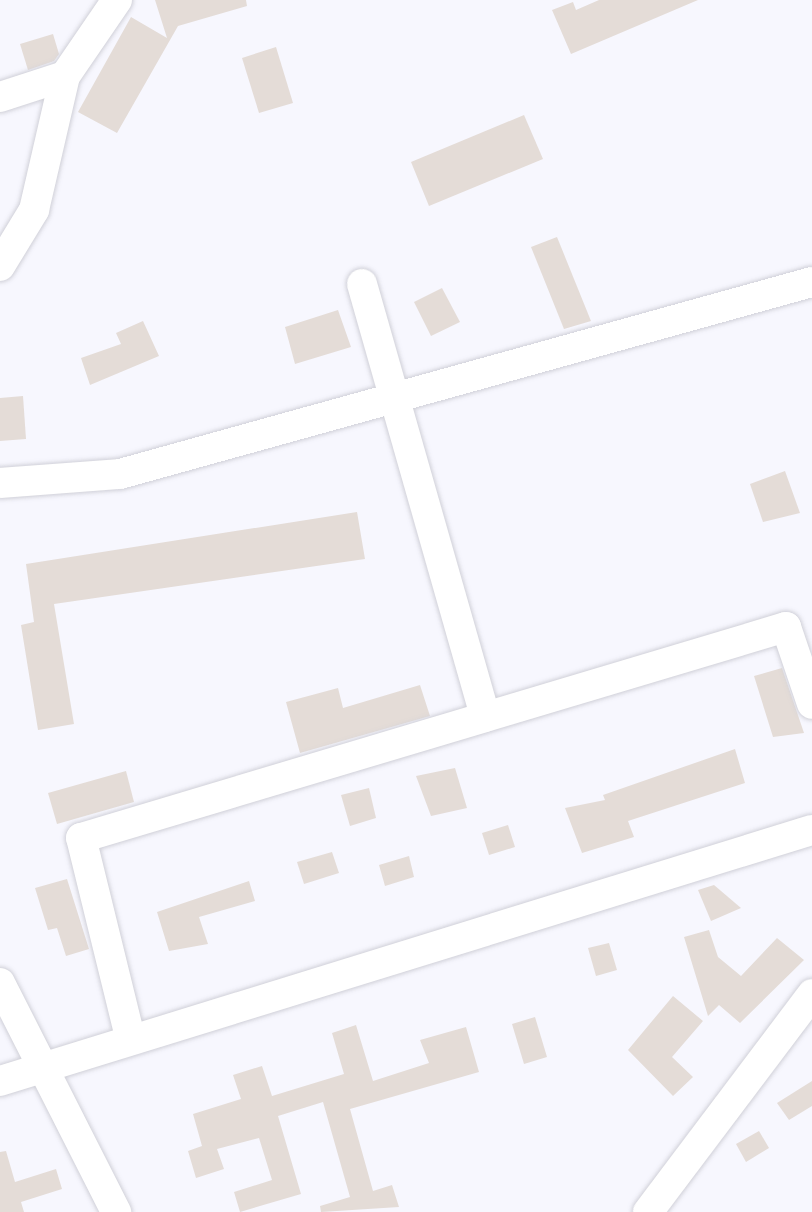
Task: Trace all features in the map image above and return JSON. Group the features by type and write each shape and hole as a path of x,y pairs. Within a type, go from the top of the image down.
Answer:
{"street":[{"path":"0,266 34,210 65,76 117,0"},
{"path":"0,97 65,76"},
{"path":"0,483 120,474 812,282"},
{"path":"362,284 485,717"},
{"path":"130,1037 81,838 786,627 812,704"},
{"path":"0,1081 130,1037 812,830"},
{"path":"0,983 39,1068 81,1137 116,1212"},
{"path":"648,1212 812,994"}],"building":[{"path":"155,0 246,0 247,6 178,26 117,133 78,112 131,17 167,38"},
{"path":"599,0 698,0 571,54 552,10 573,2 576,10"},
{"path":"53,34 59,54 54,61 28,70 20,44"},
{"path":"276,47 293,103 259,113 242,58"},
{"path":"524,115 543,159 429,206 411,162"},
{"path":"557,237 591,321 564,329 531,247"},
{"path":"442,288 460,322 431,336 414,302"},
{"path":"338,310 351,347 295,364 285,327"},
{"path":"143,321 159,356 90,385 81,358 121,344 116,333"},
{"path":"23,396 26,439 0,441 0,398"},
{"path":"785,471 800,513 763,522 750,484"},
{"path":"357,512 365,559 54,604 74,724 38,730 21,625 34,622 26,564"},
{"path":"782,668 804,733 773,737 754,676"},
{"path":"420,685 430,716 300,753 286,702 338,688 343,708"},
{"path":"735,749 745,783 628,821 634,837 582,853 565,808 605,800 603,795"},
{"path":"455,768 467,808 431,816 416,776"},
{"path":"126,771 134,802 57,824 48,793"},
{"path":"369,788 376,818 350,826 341,795"},
{"path":"508,825 515,847 489,855 482,833"},
{"path":"332,852 339,873 304,884 297,862"},
{"path":"409,856 414,877 385,886 379,865"},
{"path":"67,879 89,949 66,956 57,928 48,930 35,888"},
{"path":"249,881 255,901 199,917 208,944 169,951 157,912"},
{"path":"714,885 741,908 711,921 698,890"},
{"path":"709,930 718,957 741,976 777,938 804,960 740,1023 719,1005 708,1016 684,937"},
{"path":"609,943 617,970 596,976 588,948"},
{"path":"673,996 703,1021 672,1057 693,1077 673,1096 628,1050"},
{"path":"535,1017 547,1057 524,1064 512,1024"},
{"path":"356,1025 373,1081 429,1063 420,1040 466,1027 479,1072 350,1109 373,1191 392,1185 399,1207 321,1212 320,1206 350,1197 323,1102 278,1116 301,1194 240,1212 234,1192 272,1180 259,1138 217,1149 224,1169 196,1178 188,1151 202,1146 193,1114 241,1099 233,1075 262,1066 272,1096 344,1074 332,1033"},
{"path":"812,1081 812,1106 789,1120 777,1103"},
{"path":"759,1131 769,1148 746,1162 736,1144"},
{"path":"6,1151 15,1182 56,1169 62,1189 21,1202 24,1212 0,1212 0,1152"}]}
